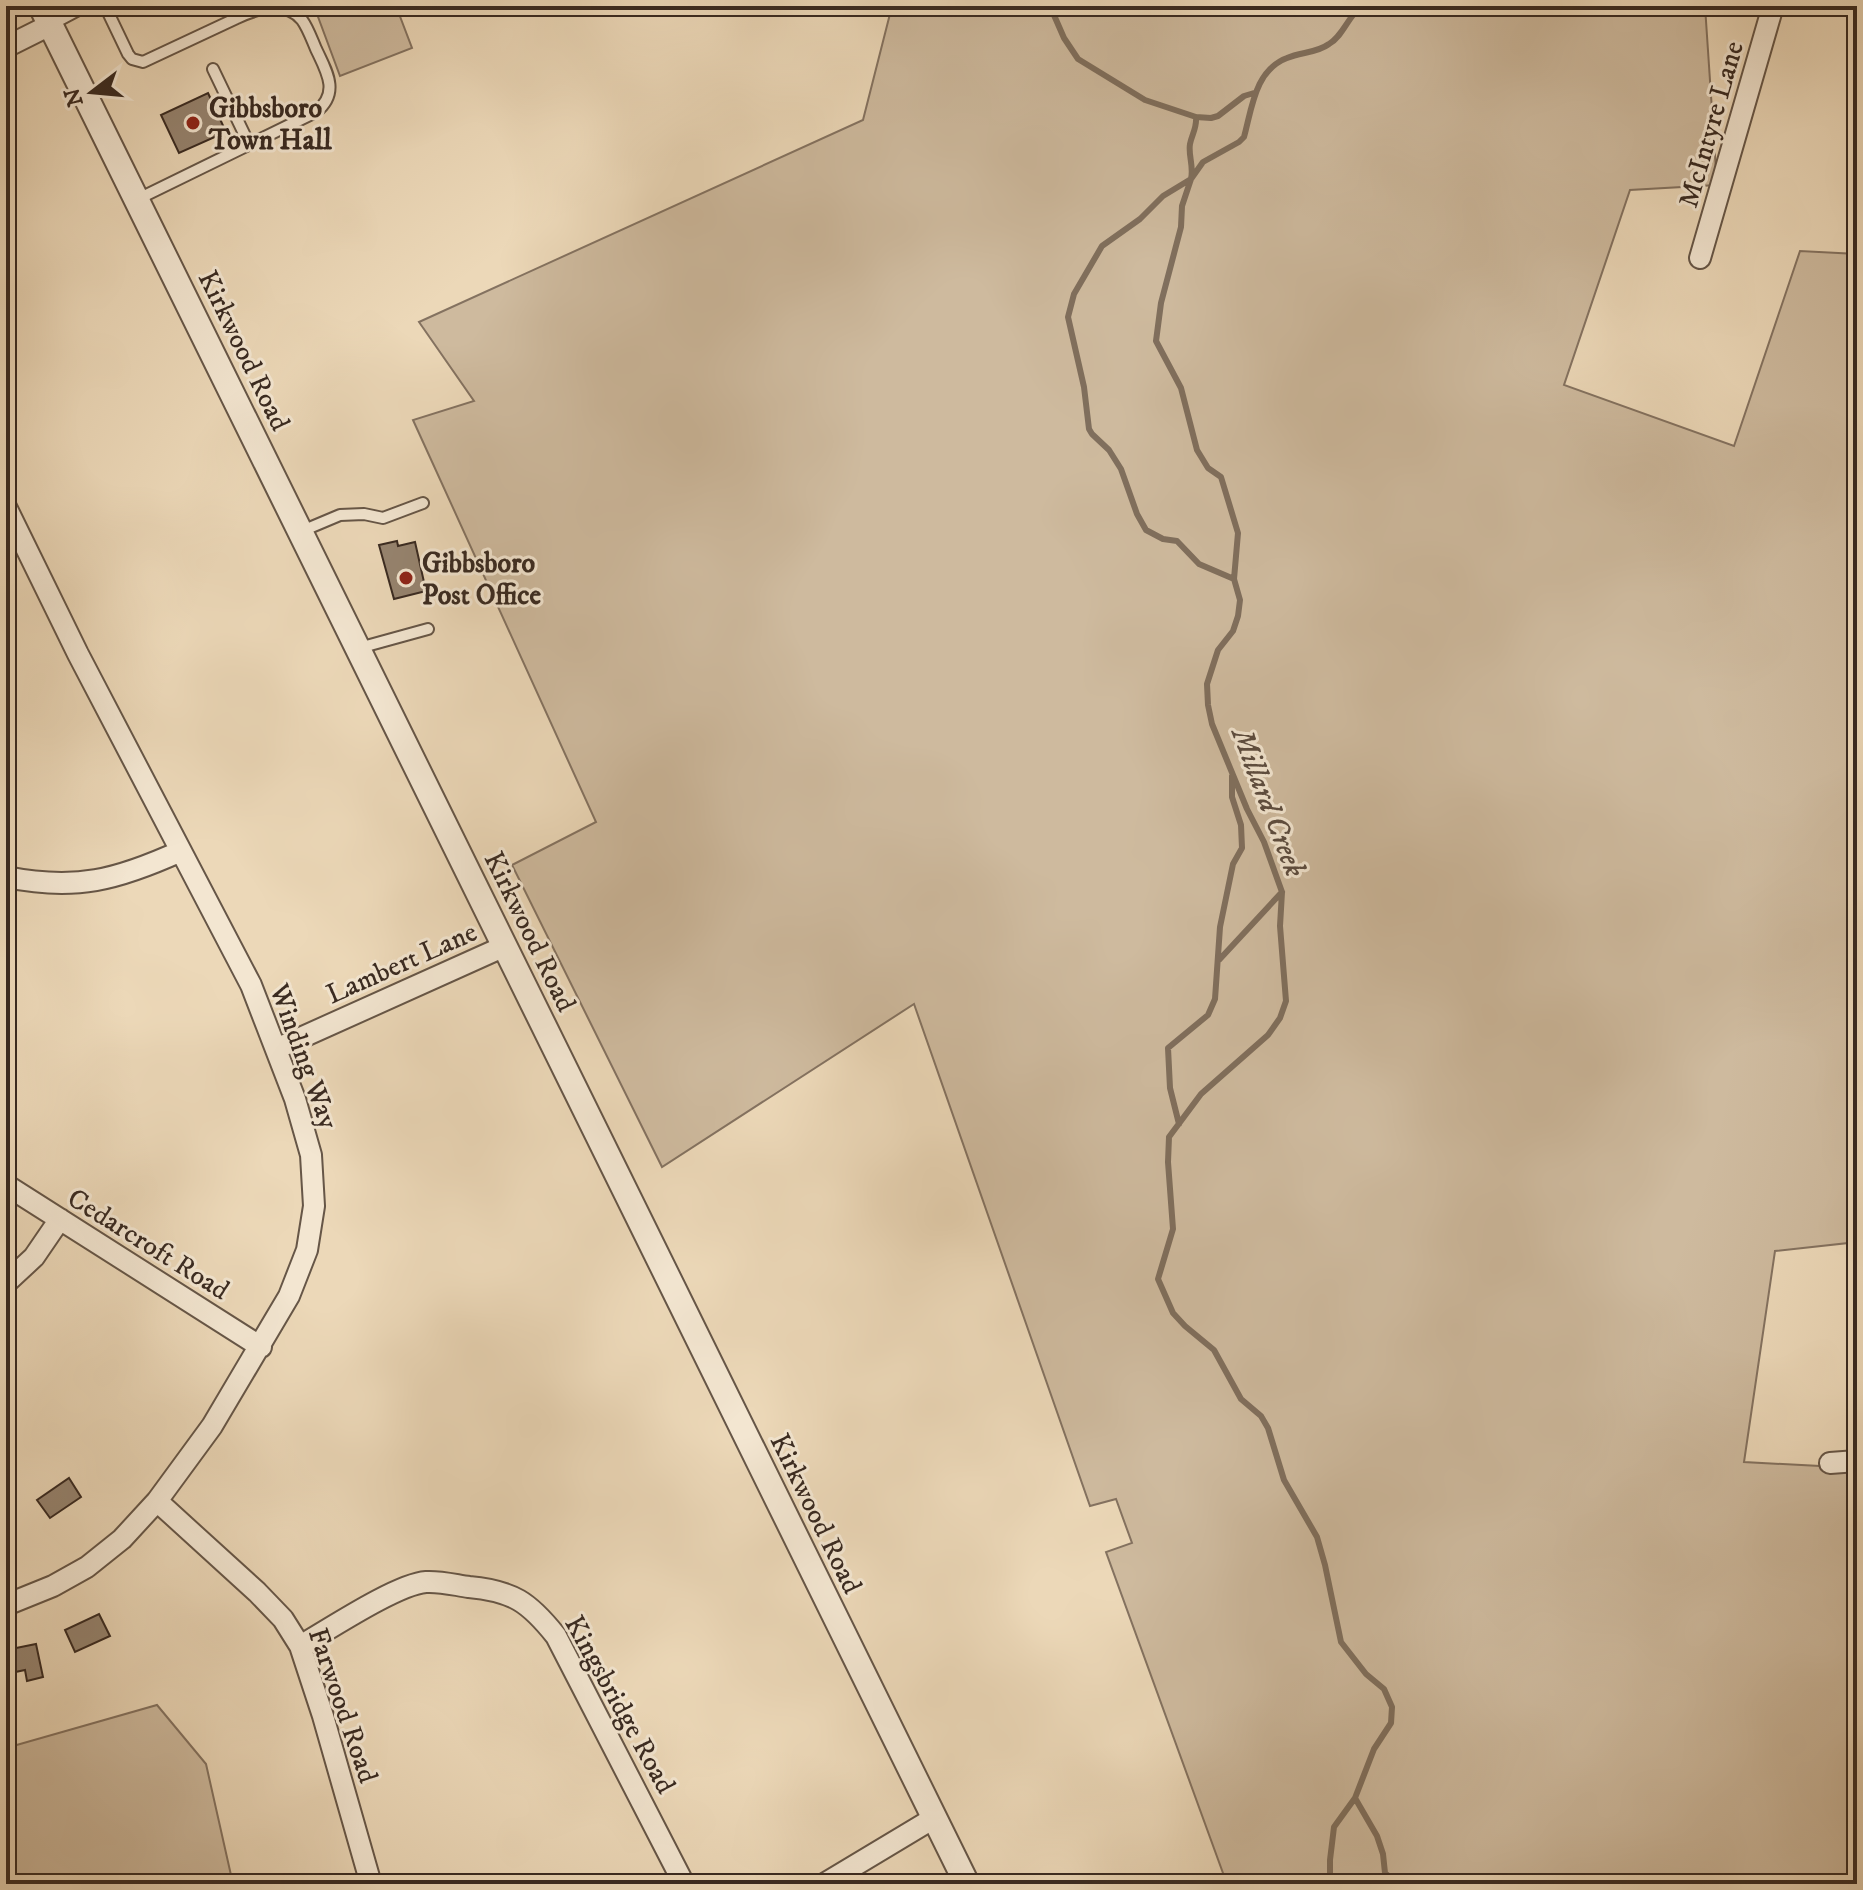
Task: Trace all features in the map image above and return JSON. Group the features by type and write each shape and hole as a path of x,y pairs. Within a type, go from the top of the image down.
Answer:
{"street":[{"name":"McIntyre Lane","path":"1700,258 1773,6"},
{"path":"6,47 46,15"},
{"name":"Kirkwood Road","path":"46,15 967,1884"},
{"name":"Winding Way","path":"6,507 78,654 251,985 295,1099 311,1155 314,1206 307,1250 289,1296 212,1426 157,1501 122,1539 87,1567 53,1586 6,1605"},
{"path":"6,877 29,882 70,884 106,880 136,871 181,851"},
{"name":"Lambert Lane","path":"276,1049 505,946"},
{"name":"Cedarcroft Road","path":"6,1185 261,1347"},
{"path":"6,1283 34,1257 60,1219"},
{"path":"1830,1463 1857,1461"},
{"name":"Farwood Road","path":"157,1501 257,1592 283,1619 300,1646 371,1884"},
{"name":"Kingsbridge Road","path":"300,1646 386,1597 424,1582 489,1589 517,1597 535,1610 556,1636 684,1884"},
{"path":"824,1884 934,1818"}],"lane":[{"path":"46,15 86,6"},
{"path":"105,6 128,54 142,62 253,10 269,7 294,14 302,20 330,78 328,97 319,110 138,199"},
{"path":"231,6 237,18"},
{"path":"213,69 249,144"},
{"path":"300,532 340,515 364,514 383,518 423,503"},
{"path":"357,648 428,629"}],"shaded area":[{"path":"314,6 396,6 412,48 340,76"},
{"path":"892,6 1705,6 1717,185 1630,190 1564,385 1734,446 1800,251 1857,254 1857,1242 1775,1251 1744,1462 1857,1468 1857,1884 1227,1884 1106,1552 1132,1543 1116,1499 1090,1506 914,1004 662,1167 512,865 596,822 413,420 474,401 419,322 863,120"},
{"path":"157,1705 206,1764 233,1884 6,1884 6,1748"}],"building":[{"name":"Gibbsboro Town Hall","path":"208,93 226,132 179,153 161,115"},
{"name":"Gibbsboro Post Office","path":"397,541 398,546 415,542 426,591 394,599 379,545"},
{"path":"69,1478 81,1497 50,1518 37,1500"},
{"path":"99,1614 110,1636 75,1652 65,1630"},
{"path":"36,1644 43,1677 27,1681 25,1670 6,1674 6,1650"}],"waterway":[{"path":"1050,6 1064,38 1078,59 1145,100 1196,117 1211,118 1244,96 1254,93"},
{"name":"Millard Creek","path":"1330,1884 1334,1827 1355,1798 1374,1749 1391,1723 1392,1707 1384,1689 1366,1674 1341,1642 1317,1537 1284,1480 1268,1428 1261,1416 1241,1399 1214,1350 1173,1313 1158,1279 1173,1229 1169,1137 1201,1094 1268,1035 1280,1018 1286,1001 1280,926 1282,892 1264,842 1212,724 1208,705 1207,684 1218,650 1233,631 1238,616 1240,600 1234,579 1238,533 1221,477 1208,468 1197,450 1181,388 1156,341 1161,303 1191,179 1203,162 1244,137 1256,91 1268,71 1287,58 1329,44 1361,6"},
{"path":"1196,117 1190,148 1191,179 1163,196 1140,219 1102,246 1074,294 1068,317 1084,387 1089,429 1109,450 1121,469 1146,530 1163,539 1177,541 1199,564 1234,579"},
{"path":"1179,1124 1170,1088 1168,1048 1208,1015 1215,999 1220,927 1233,864 1242,848 1241,825 1232,797 1232,776"},
{"path":"1219,960 1282,892"},
{"path":"1355,1798 1377,1836 1385,1873 1397,1884"}],"place":[{"name":"Gibbsboro Town Hall","path":"193,123"},
{"name":"Gibbsboro Post Office","path":"406,578"}]}
